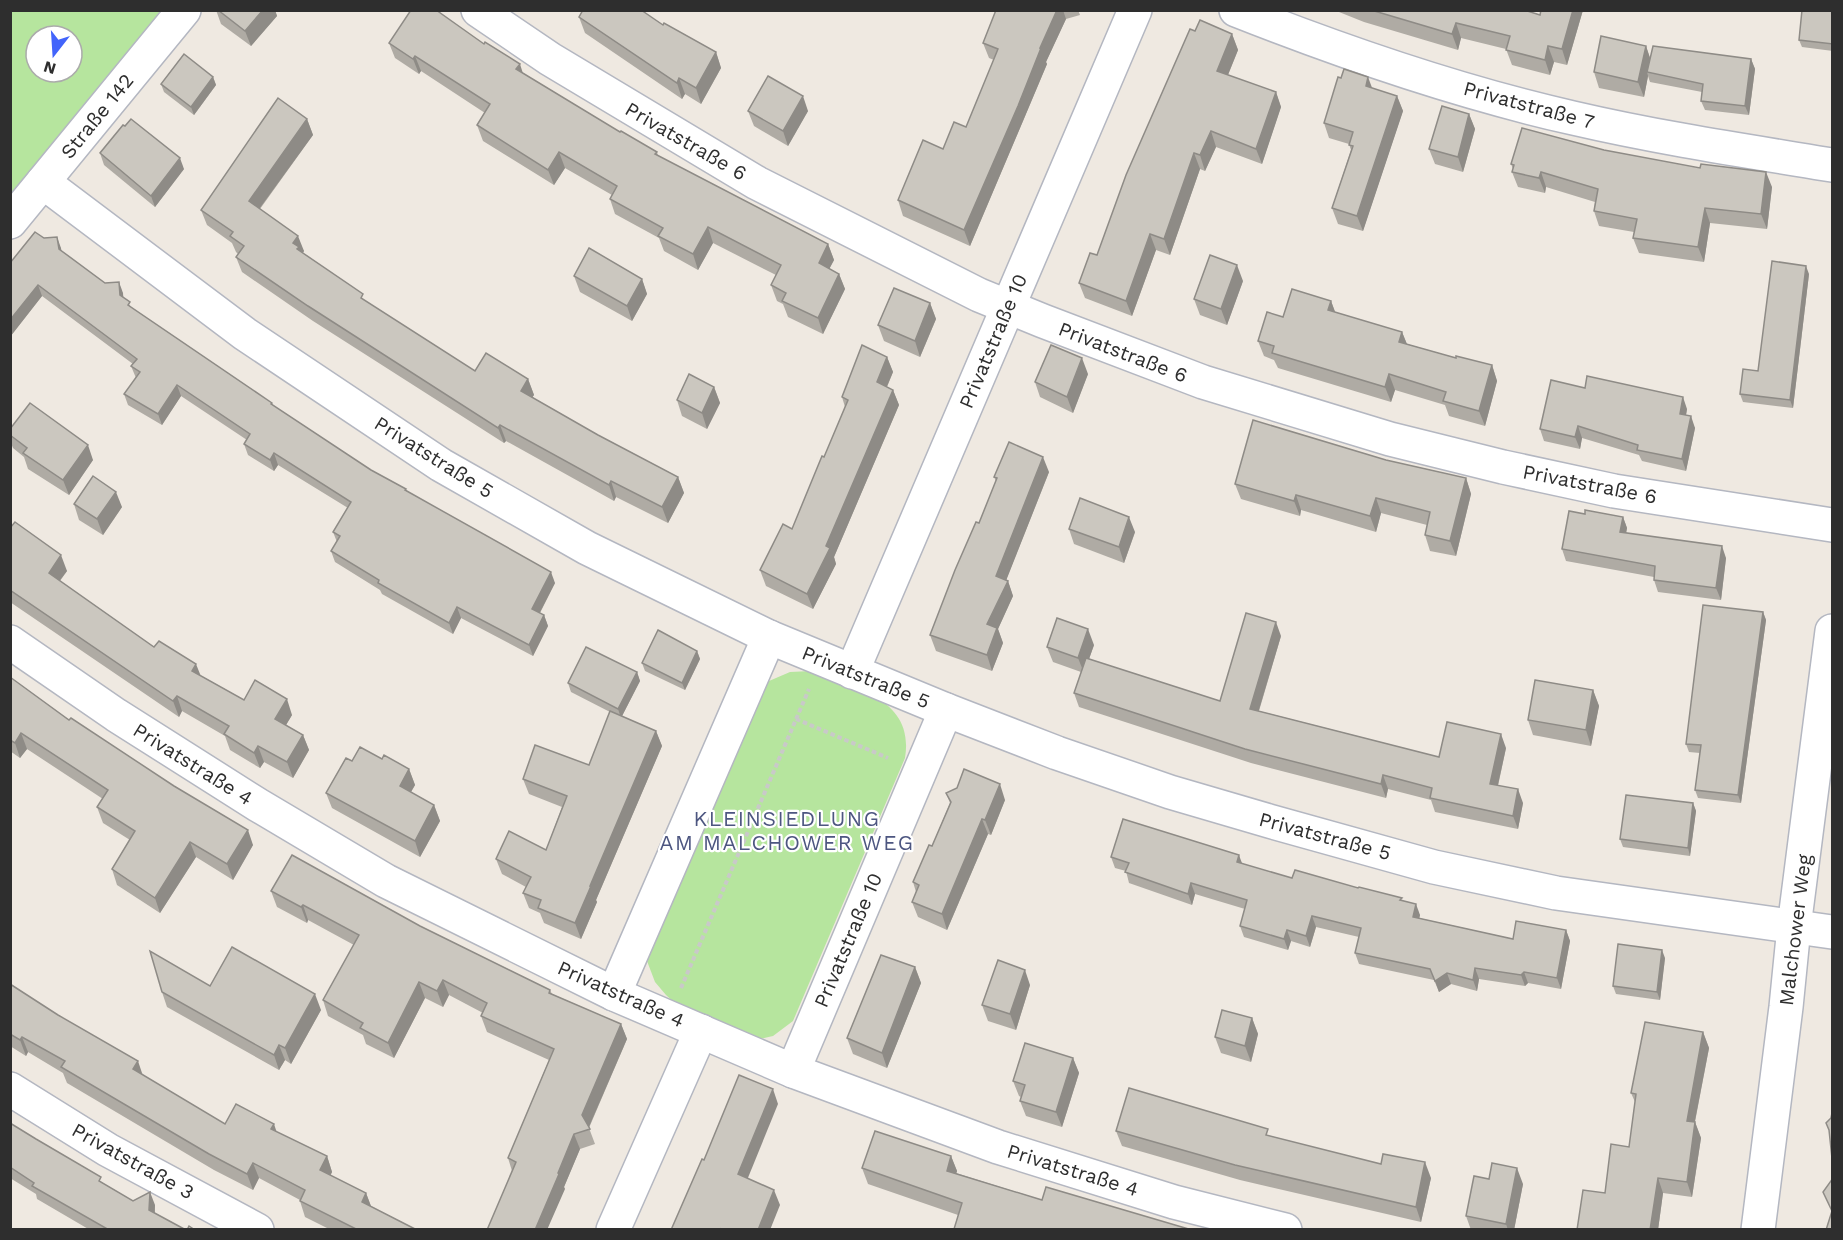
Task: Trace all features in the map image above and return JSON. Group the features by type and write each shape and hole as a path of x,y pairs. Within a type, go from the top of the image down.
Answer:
{"street":[{"name":"Straße 142","path":"10,222 184,10"},
{"name":"Privatstraße 6","path":"478,10 550,59 757,183 979,295 1203,382 1390,439 1503,467 1614,491 1833,525"},
{"name":"Privatstraße 10","path":"852,672 1135,10"},
{"name":"Privatstraße 7","path":"1236,10 1364,57 1468,90 1571,118 1680,141 1833,165"},
{"name":"Privatstraße 5","path":"43,182 245,334 441,465 587,548 769,637 852,672 946,710 1170,792 1434,867 1556,893 1833,932"},
{"name":"Malchower Weg","path":"1758,1230 1794,927 1833,631"},
{"path":"614,994 769,637"},
{"name":"Privatstraße 4","path":"10,642 116,715 258,805 386,880 614,994 793,1071 998,1147 1174,1202 1285,1230"},
{"name":"Privatstraße 10","path":"793,1071 946,710"},
{"path":"613,1230 701,1030"},
{"name":"Privatstraße 3","path":"10,1089 108,1150 257,1230"}],"path":[{"path":"679,994 809,688"},
{"path":"796,719 919,772"}],"green space":[{"path":"11,11 168,11 11,201"},
{"path":"811,671 862,690 878,698 891,709 901,721 906,738 905,758 793,1021 773,1036 760,1039 678,1006 655,982 647,961 647,947 762,684 790,672"}],"building":[{"path":"218,10 263,10 245,31"},
{"path":"411,10 436,10 484,44 485,42 520,64 516,69 657,152 655,154 828,244 819,263 839,274 818,318 782,301 786,293 771,285 781,265 708,227 693,254 658,236 663,228 610,199 617,186 559,152 548,170 477,125 490,104 415,56 413,59 389,43"},
{"path":"583,10 641,10 663,25 664,23 716,52 696,88 679,78 677,83 579,17"},
{"path":"996,10 1057,10 964,230 898,200 923,140 943,149 954,122 966,127 998,49 983,43"},
{"path":"1371,10 1524,10 1540,15 1541,10 1573,10 1562,49 1548,46 1545,60 1506,50 1510,36 1456,23 1452,34"},
{"path":"1802,10 1833,10 1833,44 1799,40"},
{"path":"1200,20 1232,34 1217,71 1276,92 1256,149 1211,131 1200,155 1194,153 1164,239 1150,234 1126,301 1079,283 1090,253 1097,255 1126,175 1190,29 1195,31"},
{"path":"1601,36 1646,46 1638,82 1594,72"},
{"path":"1653,46 1751,59 1745,106 1701,101 1703,84 1647,72"},
{"path":"184,54 213,77 191,107 161,84"},
{"path":"1344,69 1368,77 1366,86 1397,96 1357,216 1332,208 1353,146 1349,145 1353,132 1324,123 1338,77 1341,78"},
{"path":"768,76 803,96 783,131 748,111"},
{"path":"278,98 307,119 249,201 298,236 293,243 299,247 297,249 363,294 361,298 475,371 486,353 528,379 521,391 678,477 662,507 611,481 609,485 500,425 498,428 236,257 244,246 230,236 233,232 201,210"},
{"path":"1442,106 1469,114 1458,157 1429,149"},
{"path":"131,119 180,158 151,196 100,153 123,125 125,126"},
{"path":"1522,128 1604,150 1700,168 1701,164 1766,172 1761,214 1705,208 1698,247 1633,238 1637,219 1594,211 1598,189 1541,172 1539,178 1512,172 1514,165 1511,164"},
{"path":"35,232 44,238 57,237 59,249 105,283 119,282 120,295 130,302 128,305 371,470 551,572 532,609 544,615 529,645 457,607 449,623 378,583 379,580 331,551 340,536 333,532 351,502 274,453 270,460 244,444 250,434 177,385 158,414 124,394 140,372 131,366 137,359 38,285 10,320 10,263"},
{"path":"589,248 642,279 627,306 574,276"},
{"path":"1210,255 1237,265 1221,309 1194,299"},
{"path":"1772,261 1806,266 1790,400 1740,394 1743,369 1758,371"},
{"path":"894,288 930,303 915,341 878,325"},
{"path":"1292,289 1331,301 1328,310 1402,332 1399,342 1456,358 1456,356 1492,365 1479,411 1443,401 1446,392 1389,374 1385,387 1272,353 1274,346 1258,341 1267,312 1283,317"},
{"path":"862,345 887,357 877,382 893,390 826,546 830,548 807,594 760,570 783,524 792,529 848,400 842,397"},
{"path":"1051,345 1082,358 1067,397 1035,382"},
{"path":"689,374 714,387 702,413 677,400"},
{"path":"1587,376 1683,397 1680,414 1691,416 1682,459 1637,450 1638,445 1578,426 1575,437 1540,429 1551,380 1585,388"},
{"path":"30,403 88,445 63,480 23,453 27,448 10,435 10,429"},
{"path":"1253,420 1386,460 1466,478 1450,541 1425,535 1430,512 1376,498 1370,516 1296,495 1294,501 1235,484"},
{"path":"1009,442 1043,457 996,576 1008,581 987,624 997,628 987,655 930,635 976,522 979,523 997,478 994,477"},
{"path":"93,476 116,492 97,519 74,504"},
{"path":"1080,498 1129,517 1119,547 1069,529"},
{"path":"1585,510 1623,517 1620,532 1722,546 1716,588 1654,580 1655,566 1562,549 1569,511 1585,514"},
{"path":"15,522 61,555 49,573 154,647 159,641 196,664 192,671 244,700 255,680 287,699 275,719 303,735 287,762 258,746 254,753 224,734 229,726 177,696 173,701 10,590 10,528"},
{"path":"1703,605 1763,612 1738,795 1695,790 1701,745 1686,744"},
{"path":"1246,613 1276,622 1250,709 1439,757 1447,722 1501,734 1490,784 1518,789 1513,816 1430,798 1432,788 1383,775 1381,784 1245,749 1074,693 1086,658 1220,701"},
{"path":"1057,618 1088,629 1078,658 1047,647"},
{"path":"658,630 697,651 682,683 642,663"},
{"path":"586,647 637,672 618,709 568,683"},
{"path":"10,677 69,720 71,718 174,786 248,830 227,864 190,842 155,898 112,869 135,831 97,807 108,790 21,733 15,743 10,740"},
{"path":"1535,680 1593,690 1586,730 1528,720"},
{"path":"610,711 656,731 575,923 538,908 541,900 523,893 531,877 496,859 509,831 546,850 567,796 523,779 535,745 589,765"},
{"path":"360,747 382,759 384,755 409,769 400,786 434,805 415,841 326,793 346,758 352,761"},
{"path":"964,769 1000,784 985,820 982,819 942,914 912,902 919,885 913,882 951,802 946,793 957,788"},
{"path":"1626,795 1693,803 1688,848 1620,839"},
{"path":"1123,819 1239,855 1237,862 1292,878 1295,870 1402,898 1400,900 1416,904 1413,917 1513,939 1516,921 1566,930 1557,978 1524,972 1521,975 1475,968 1473,980 1447,973 1435,981 1430,969 1355,953 1361,928 1312,916 1306,936 1287,930 1284,939 1240,926 1247,900 1191,883 1188,894 1125,872 1129,863 1111,857"},
{"path":"292,855 420,926 550,990 549,993 621,1024 582,1115 590,1129 574,1134 535,1230 487,1230 516,1162 508,1158 554,1049 481,1016 487,1003 443,980 437,991 419,982 388,1043 360,1028 363,1023 323,1000 359,935 271,891"},
{"path":"1618,944 1662,950 1657,992 1613,986"},
{"path":"232,947 315,994 285,1048 279,1045 274,1055 162,992 150,951 210,986"},
{"path":"881,955 915,967 882,1053 847,1038"},
{"path":"998,960 1025,970 1010,1014 982,1005"},
{"path":"10,984 58,1015 138,1061 133,1069 225,1124 236,1104 274,1124 271,1129 327,1156 320,1170 366,1193 362,1202 417,1230 358,1230 300,1201 305,1190 253,1163 247,1174 61,1067 65,1061 22,1037 20,1040 10,1034"},
{"path":"1222,1010 1252,1018 1245,1046 1215,1037"},
{"path":"1645,1022 1703,1032 1687,1121 1695,1122 1687,1182 1658,1178 1650,1230 1577,1230 1583,1190 1605,1193 1611,1144 1629,1147 1636,1094 1631,1093"},
{"path":"1025,1043 1073,1058 1056,1112 1020,1101 1025,1085 1013,1081"},
{"path":"739,1075 773,1089 738,1174 774,1190 758,1230 671,1230 702,1159 704,1160"},
{"path":"1129,1088 1268,1129 1266,1135 1381,1164 1383,1154 1425,1162 1416,1207 1235,1165 1116,1131"},
{"path":"1833,1108 1833,1168 1829,1130 1826,1123 1831,1118"},
{"path":"10,1123 101,1177 99,1181 133,1201 150,1192 149,1210 186,1230 109,1230 32,1186 34,1183 10,1167"},
{"path":"875,1131 951,1156 947,1171 1042,1200 1046,1187 1192,1230 956,1230 954,1229 962,1203 862,1168"},
{"path":"1492,1163 1517,1168 1506,1224 1466,1216 1474,1176 1489,1179"},
{"path":"1833,1178 1833,1230 1826,1230 1832,1211 1823,1192"}],"district":[{"name":"KLEINSIEDLUNG AM MALCHOWER WEG","path":"787,830"}]}
